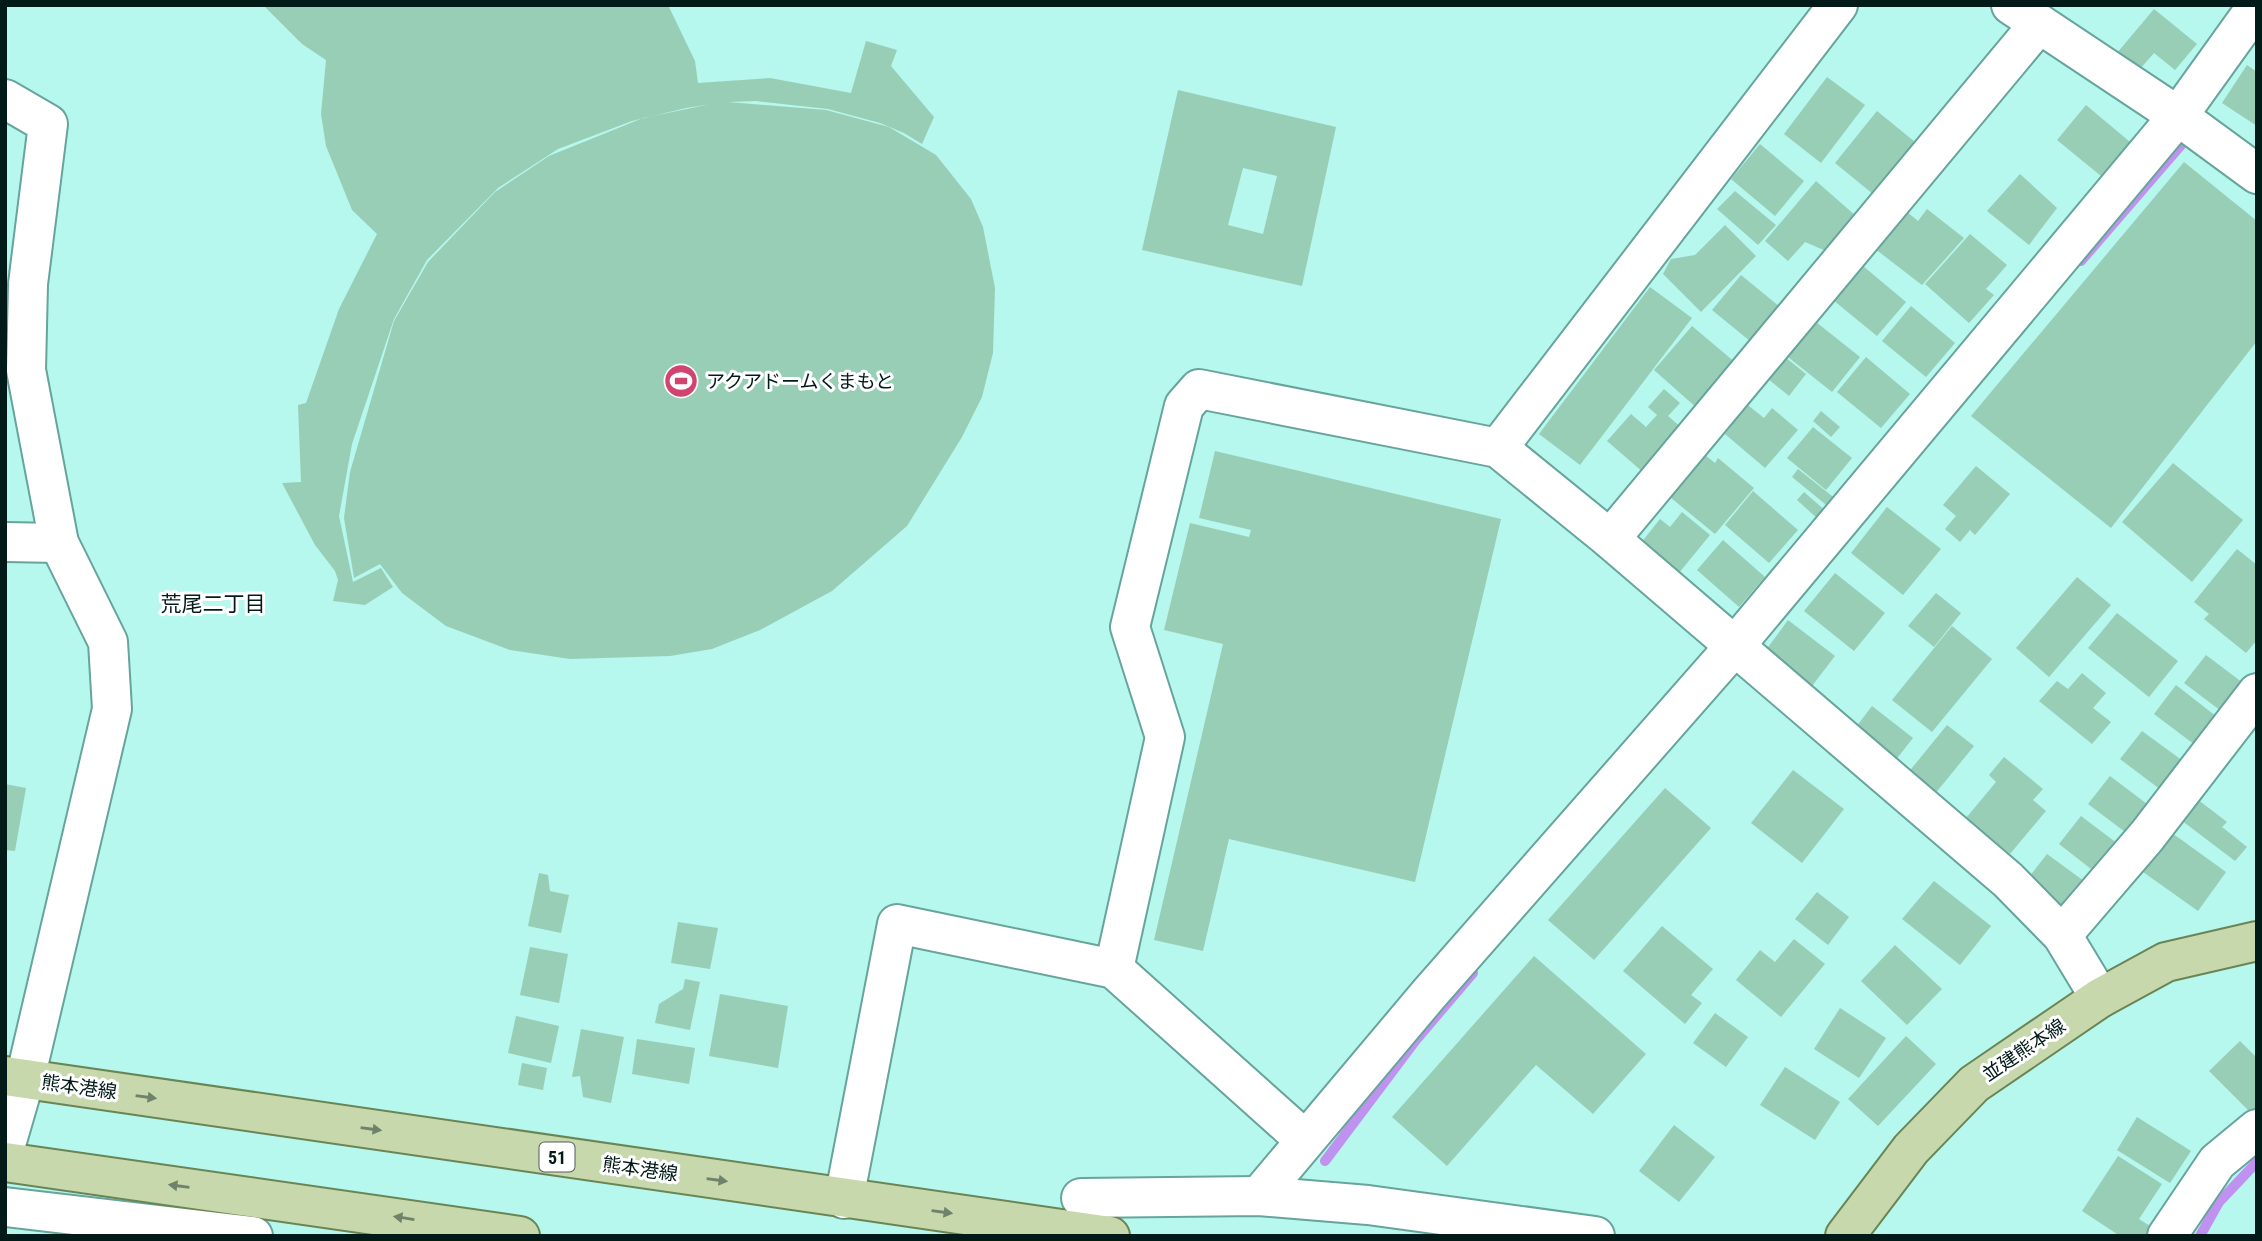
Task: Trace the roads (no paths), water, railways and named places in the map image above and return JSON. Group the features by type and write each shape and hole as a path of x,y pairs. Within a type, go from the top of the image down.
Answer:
{"main road":[{"name":"並建熊本線","path":"1845,1236 1911,1149 1974,1084 2100,999 2166,962 2257,941"},
{"name":"熊本港線","path":"15,1078 1110,1236"},
{"path":"5,1162 346,1223 520,1236"}],"street":[{"path":"1498,448 1838,5"},
{"path":"1259,1196 1429,994 1733,648 2178,116 2257,5"},
{"path":"1610,540 2025,15 2178,116 2257,174"},
{"path":"5,99 48,124 29,284 26,370 59,543 108,642 111,709 15,1078 5,1148"},
{"path":"1114,969 1164,737 1129,627 1184,406 1199,389 1498,448 1610,540 1733,648 2008,880 2062,935 2100,999"},
{"path":"5,542 59,543"},
{"path":"2062,935 2147,836 2257,693"},
{"path":"844,1199 897,924 1114,969 1306,1140"},
{"path":"2167,1236 2217,1162 2257,1129"},
{"path":"1081,1198 1259,1196 1368,1205 1595,1236"},
{"path":"5,1208 253,1236"}],"waterway":[{"path":"2081,261 2182,144"},
{"path":"1325,1161 1416,1040 1473,973"},
{"path":"2200,1236 2219,1202 2257,1162"}],"place":[{"name":"アクアドームくまもと","path":"681,381"}],"district":[{"name":"荒尾二丁目","path":"213,604"}]}
